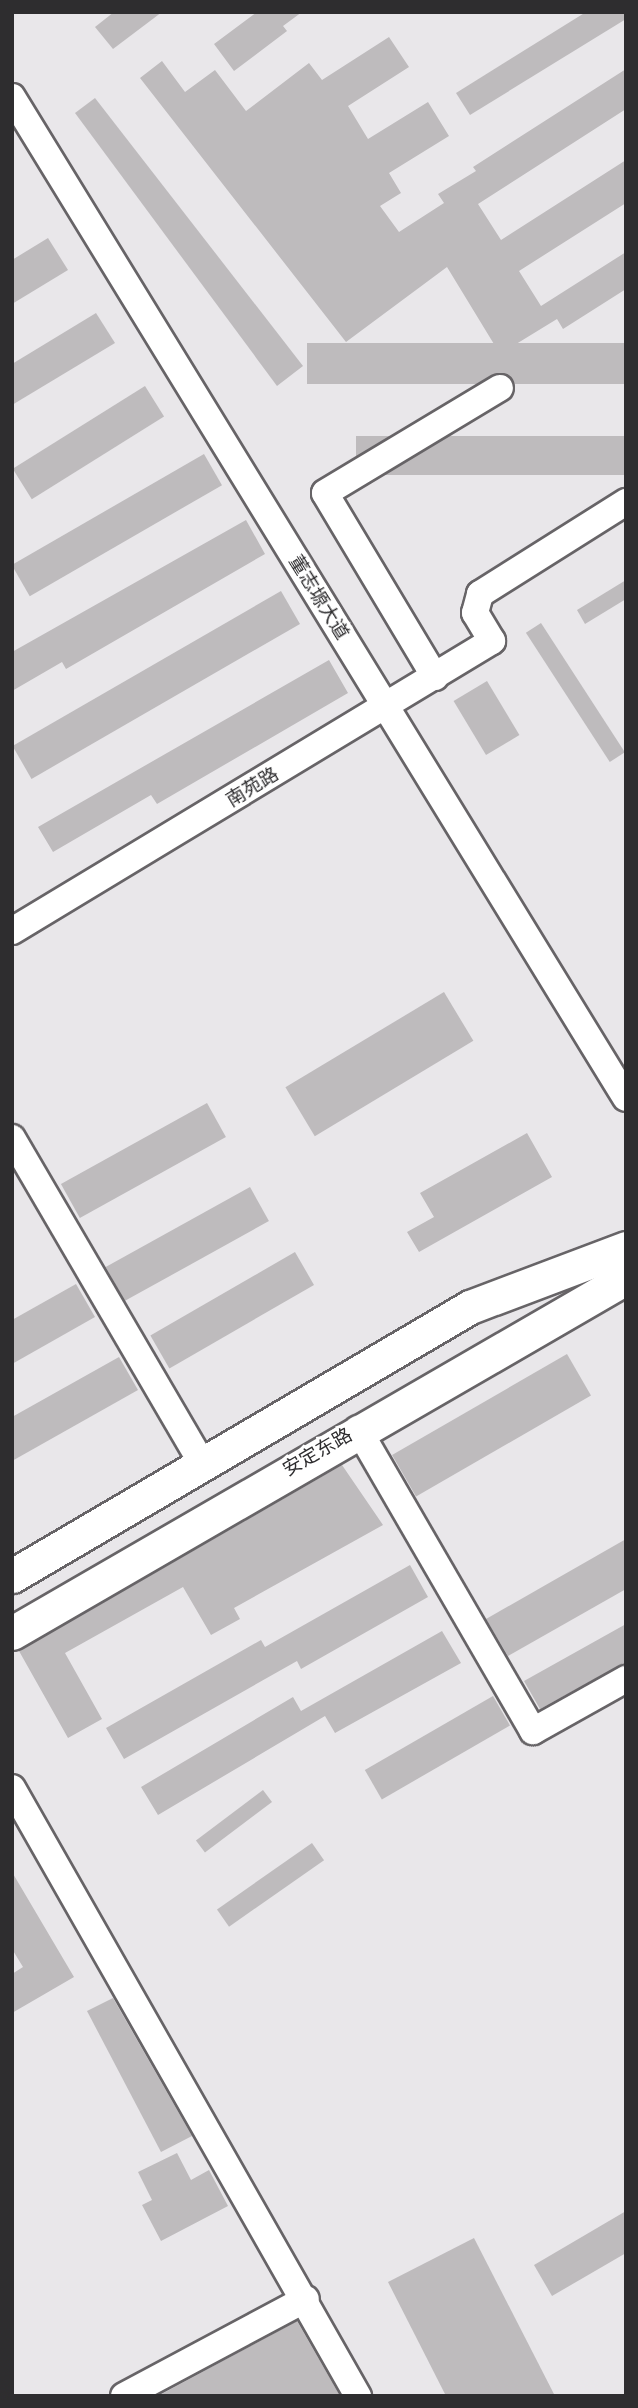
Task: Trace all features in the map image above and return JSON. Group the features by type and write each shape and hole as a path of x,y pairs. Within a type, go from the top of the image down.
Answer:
{"main road":[{"path":"12,1576 470,1307 626,1248"},
{"name":"安定东路","path":"12,1633 358,1429 626,1278"}],"street":[{"name":"董志塬大道","path":"12,97 626,1117"},
{"name":"董志塬大道","path":"12,117 626,1098"},
{"path":"433,673 325,493 500,388"},
{"name":"南苑路","path":"12,931 490,637 475,613 480,594 626,502"},
{"name":"南苑路","path":"12,921 379,707"},
{"path":"12,1138 202,1463"},
{"path":"358,1429 533,1731 626,1679"},
{"path":"12,1788 306,2299 358,2396"},
{"path":"124,2396 306,2299"}],"building":[{"path":"114,12 162,12 113,49 95,27"},
{"path":"257,12 302,12 283,26 287,31 234,71 214,44"},
{"path":"586,12 626,12 626,19 470,115 456,93"},
{"path":"389,37 409,67 348,106 368,139 428,102 449,136 389,173 401,193 380,206 399,232 444,203 438,194 476,171 473,167 626,69 626,109 478,204 501,240 626,160 626,203 519,271 541,306 626,252 626,289 563,329 557,319 500,354 447,267 346,342 140,78 162,61 185,92 215,70 246,111 309,63 322,80"},
{"path":"95,98 303,366 277,386 75,113"},
{"path":"48,238 68,270 12,304 12,260"},
{"path":"96,313 115,343 12,405 12,364"},
{"path":"307,343 626,343 626,384 307,384"},
{"path":"145,386 164,417 32,499 13,469"},
{"path":"356,436 626,436 626,475 356,475"},
{"path":"204,454 222,485 30,596 12,565"},
{"path":"246,520 265,554 66,669 62,662 12,691 12,652"},
{"path":"626,580 626,599 585,624 577,610"},
{"path":"281,591 300,624 32,779 13,746"},
{"path":"541,623 625,752 610,762 526,633"},
{"path":"329,660 348,693 157,804 151,795 53,852 38,827"},
{"path":"487,681 519,735 486,755 454,701"},
{"path":"444,992 473,1041 315,1136 285,1087"},
{"path":"207,1103 226,1137 80,1218 61,1184"},
{"path":"527,1133 552,1177 419,1252 407,1232 434,1217 420,1193"},
{"path":"250,1187 269,1221 125,1301 106,1267"},
{"path":"295,1252 314,1285 169,1368 150,1336"},
{"path":"76,1284 95,1317 12,1364 12,1320"},
{"path":"567,1354 591,1396 416,1497 392,1455"},
{"path":"119,1357 138,1390 12,1461 12,1417"},
{"path":"342,1465 383,1525 234,1608 240,1619 211,1635 183,1587 65,1653 102,1719 68,1738 19,1651"},
{"path":"626,1539 626,1589 508,1656 486,1619"},
{"path":"410,1565 428,1597 301,1669 297,1661 124,1759 106,1728 261,1640 265,1647"},
{"path":"626,1624 626,1662 540,1709 524,1681"},
{"path":"442,1631 461,1663 335,1733 325,1716 158,1815 141,1787 293,1697 301,1711"},
{"path":"493,1696 510,1725 382,1799 365,1770"},
{"path":"263,1790 272,1802 205,1853 196,1841"},
{"path":"312,1843 324,1860 229,1927 217,1910"},
{"path":"12,1872 74,1977 12,2013 12,1974 23,1967 12,1949"},
{"path":"113,1998 192,2136 161,2152 87,2011"},
{"path":"177,2153 191,2180 209,2170 228,2206 161,2241 142,2205 152,2200 138,2172"},
{"path":"626,2211 626,2253 552,2296 534,2265"},
{"path":"474,2238 555,2396 446,2396 388,2282"},
{"path":"297,2321 340,2396 158,2396"}]}
